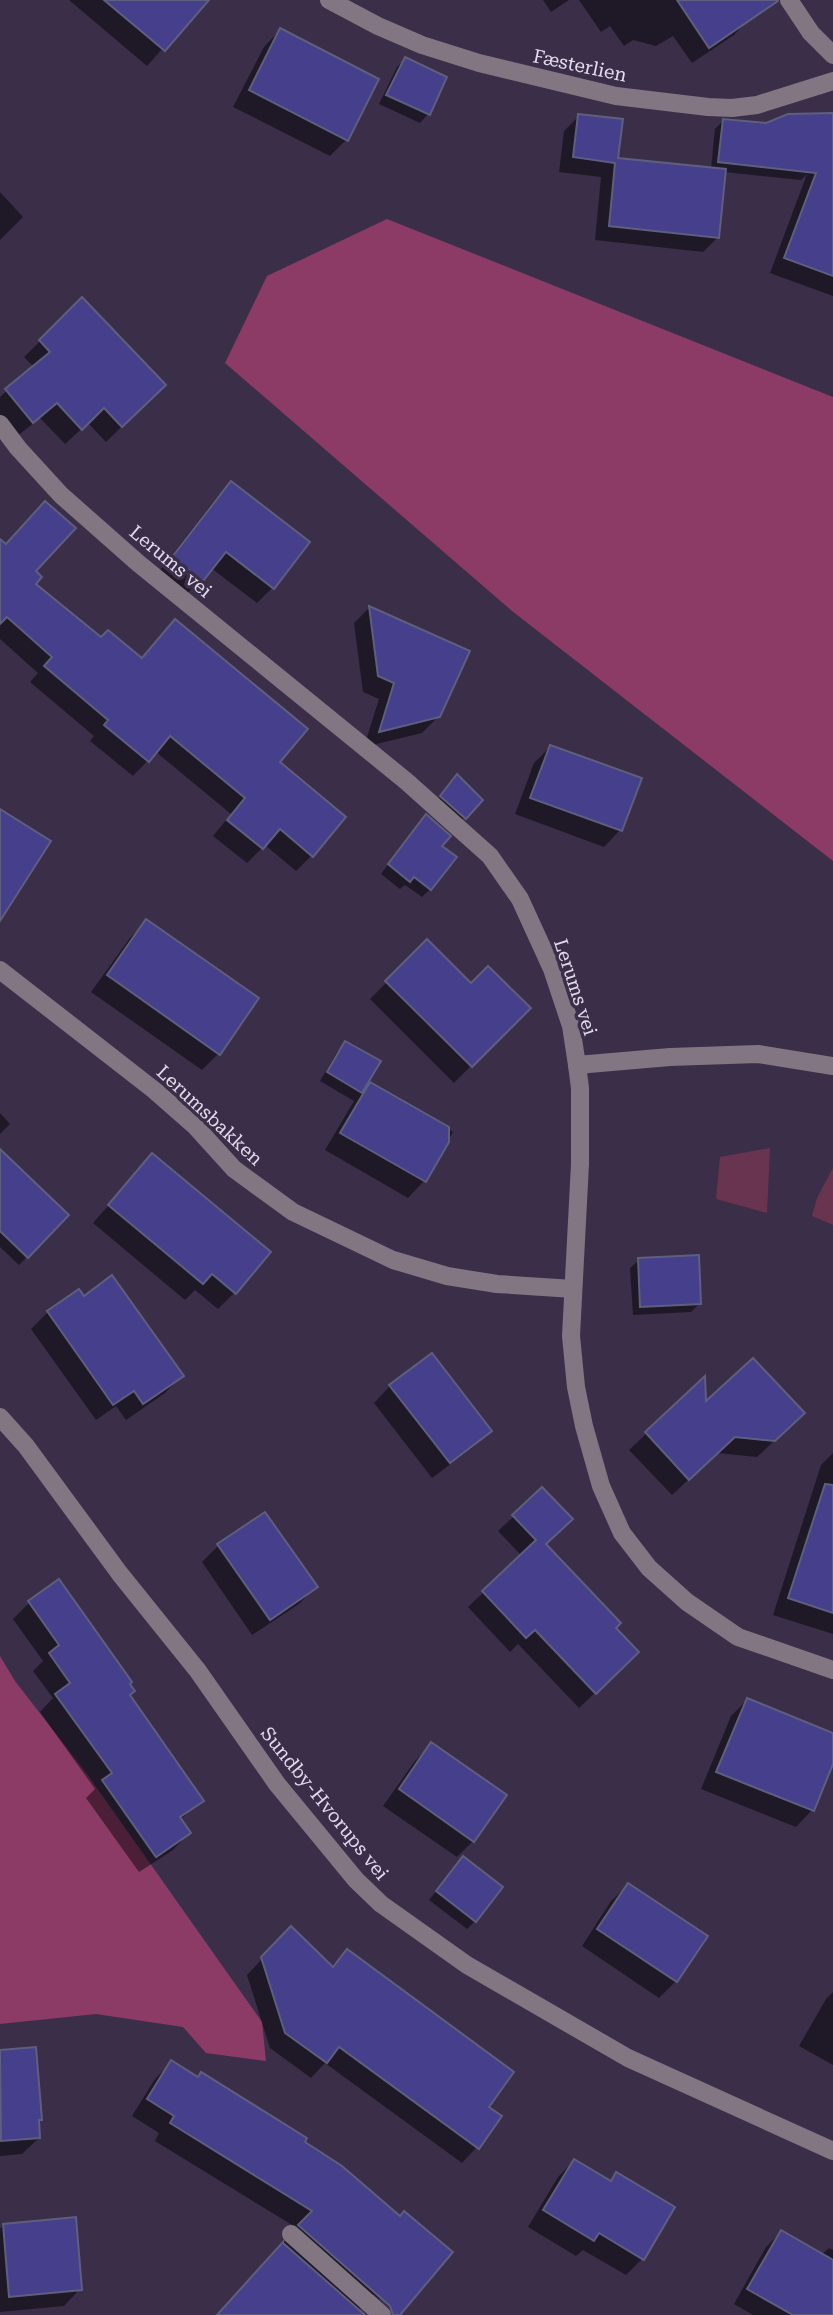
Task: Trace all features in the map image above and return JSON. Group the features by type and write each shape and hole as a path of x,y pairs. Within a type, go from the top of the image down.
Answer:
{"street":[{"name":"Fæsterlien","path":"329,0 422,45 479,63 616,96 732,108 757,105 833,81"},
{"path":"789,0 811,33 833,55"},
{"name":"Lerums vei","path":"0,424 61,495 138,563 406,781 490,856 520,899 552,969 571,1026 577,1065 580,1088 580,1164 571,1336 583,1426 601,1486 622,1533 649,1568 687,1602 738,1637 833,1670"},
{"name":"Lerumsbakken","path":"0,970 155,1090 195,1126 234,1169 293,1212 393,1260 447,1276 573,1289"},
{"path":"577,1065 670,1056 758,1054 833,1066"},
{"name":"Sundby-Hvorups vei","path":"0,1417 26,1446 120,1574 198,1671 277,1784 356,1880 381,1904 467,1965 628,2058 833,2151"},
{"path":"290,2234 382,2315"}],"shaded area":[{"path":"387,219 833,397 833,861 512,611 225,363 267,276"},
{"path":"770,1148 767,1213 716,1199 720,1157"},
{"path":"833,1168 833,1225 812,1216 817,1198"},
{"path":"0,1656 15,1681 87,1774 262,2022 266,2061 206,2053 183,2027 96,2014 0,2024"}],"building":[{"path":"104,0 209,0 165,51"},
{"path":"677,0 778,0 778,1 709,48"},
{"path":"280,28 379,79 348,141 249,90"},
{"path":"405,57 447,77 430,115 386,95"},
{"path":"833,113 833,276 784,258 816,173 718,162 723,119 766,123 788,114"},
{"path":"578,114 623,119 618,158 726,169 719,238 609,226 615,163 573,157"},
{"path":"82,297 166,385 122,427 104,408 82,430 57,403 33,423 5,389 50,352 39,340"},
{"path":"231,481 310,542 274,589 226,552 203,581 172,557"},
{"path":"45,501 76,528 36,571 42,577 36,584 101,637 108,630 142,658 175,619 308,729 280,762 346,817 313,857 280,829 263,849 227,820 245,798 170,736 149,762 104,725 108,720 44,666 52,657 7,617 0,624 0,539 6,544"},
{"path":"369,606 470,651 440,717 379,732 394,683 378,676"},
{"path":"550,745 642,778 622,831 530,798"},
{"path":"457,774 483,800 466,819 440,796"},
{"path":"0,809 51,841 0,921"},
{"path":"426,814 451,836 442,846 457,857 431,890 414,877 410,882 388,864"},
{"path":"146,919 259,998 220,1055 107,975"},
{"path":"427,939 471,983 488,966 531,1008 472,1067 385,981"},
{"path":"345,1041 381,1061 362,1093 327,1072"},
{"path":"370,1082 449,1127 449,1142 426,1182 340,1133"},
{"path":"0,1149 69,1215 28,1258 0,1231"},
{"path":"152,1153 271,1252 236,1294 212,1274 203,1284 108,1205"},
{"path":"699,1255 701,1304 640,1307 638,1258"},
{"path":"112,1275 184,1376 143,1404 134,1391 113,1405 47,1311 79,1289 84,1296"},
{"path":"432,1353 492,1431 450,1463 389,1385"},
{"path":"753,1358 805,1413 775,1441 735,1437 689,1480 645,1432 705,1376 706,1401"},
{"path":"825,1484 833,1485 833,1613 788,1598"},
{"path":"542,1487 573,1519 546,1544 621,1623 616,1628 639,1652 596,1694 535,1630 526,1638 482,1591 536,1540 512,1515"},
{"path":"265,1512 318,1587 270,1620 217,1544"},
{"path":"59,1579 132,1682 130,1684 135,1691 130,1695 204,1801 180,1817 191,1833 156,1857 102,1780 112,1773 55,1694 70,1683 49,1653 59,1645 28,1601"},
{"path":"747,1698 833,1733 833,1764 814,1811 716,1772"},
{"path":"431,1742 507,1795 474,1842 399,1789"},
{"path":"463,1856 503,1887 476,1922 436,1891"},
{"path":"628,1883 708,1936 677,1982 597,1929"},
{"path":"291,1926 333,1967 347,1949 514,2072 489,2107 502,2116 479,2149 339,2047 327,2063 285,2033 261,1957"},
{"path":"36,2047 42,2120 39,2120 40,2138 1,2141 0,2050"},
{"path":"171,2060 198,2077 201,2072 307,2138 305,2142 342,2166 400,2216 404,2211 453,2252 400,2315 393,2315 390,2306 298,2225 312,2211 170,2123 174,2116 147,2099"},
{"path":"574,2159 611,2181 616,2172 675,2207 644,2260 599,2233 594,2241 543,2210"},
{"path":"76,2217 82,2290 9,2297 3,2224"},
{"path":"781,2230 833,2260 833,2315 793,2315 747,2289"},
{"path":"283,2243 365,2315 217,2315"}]}
